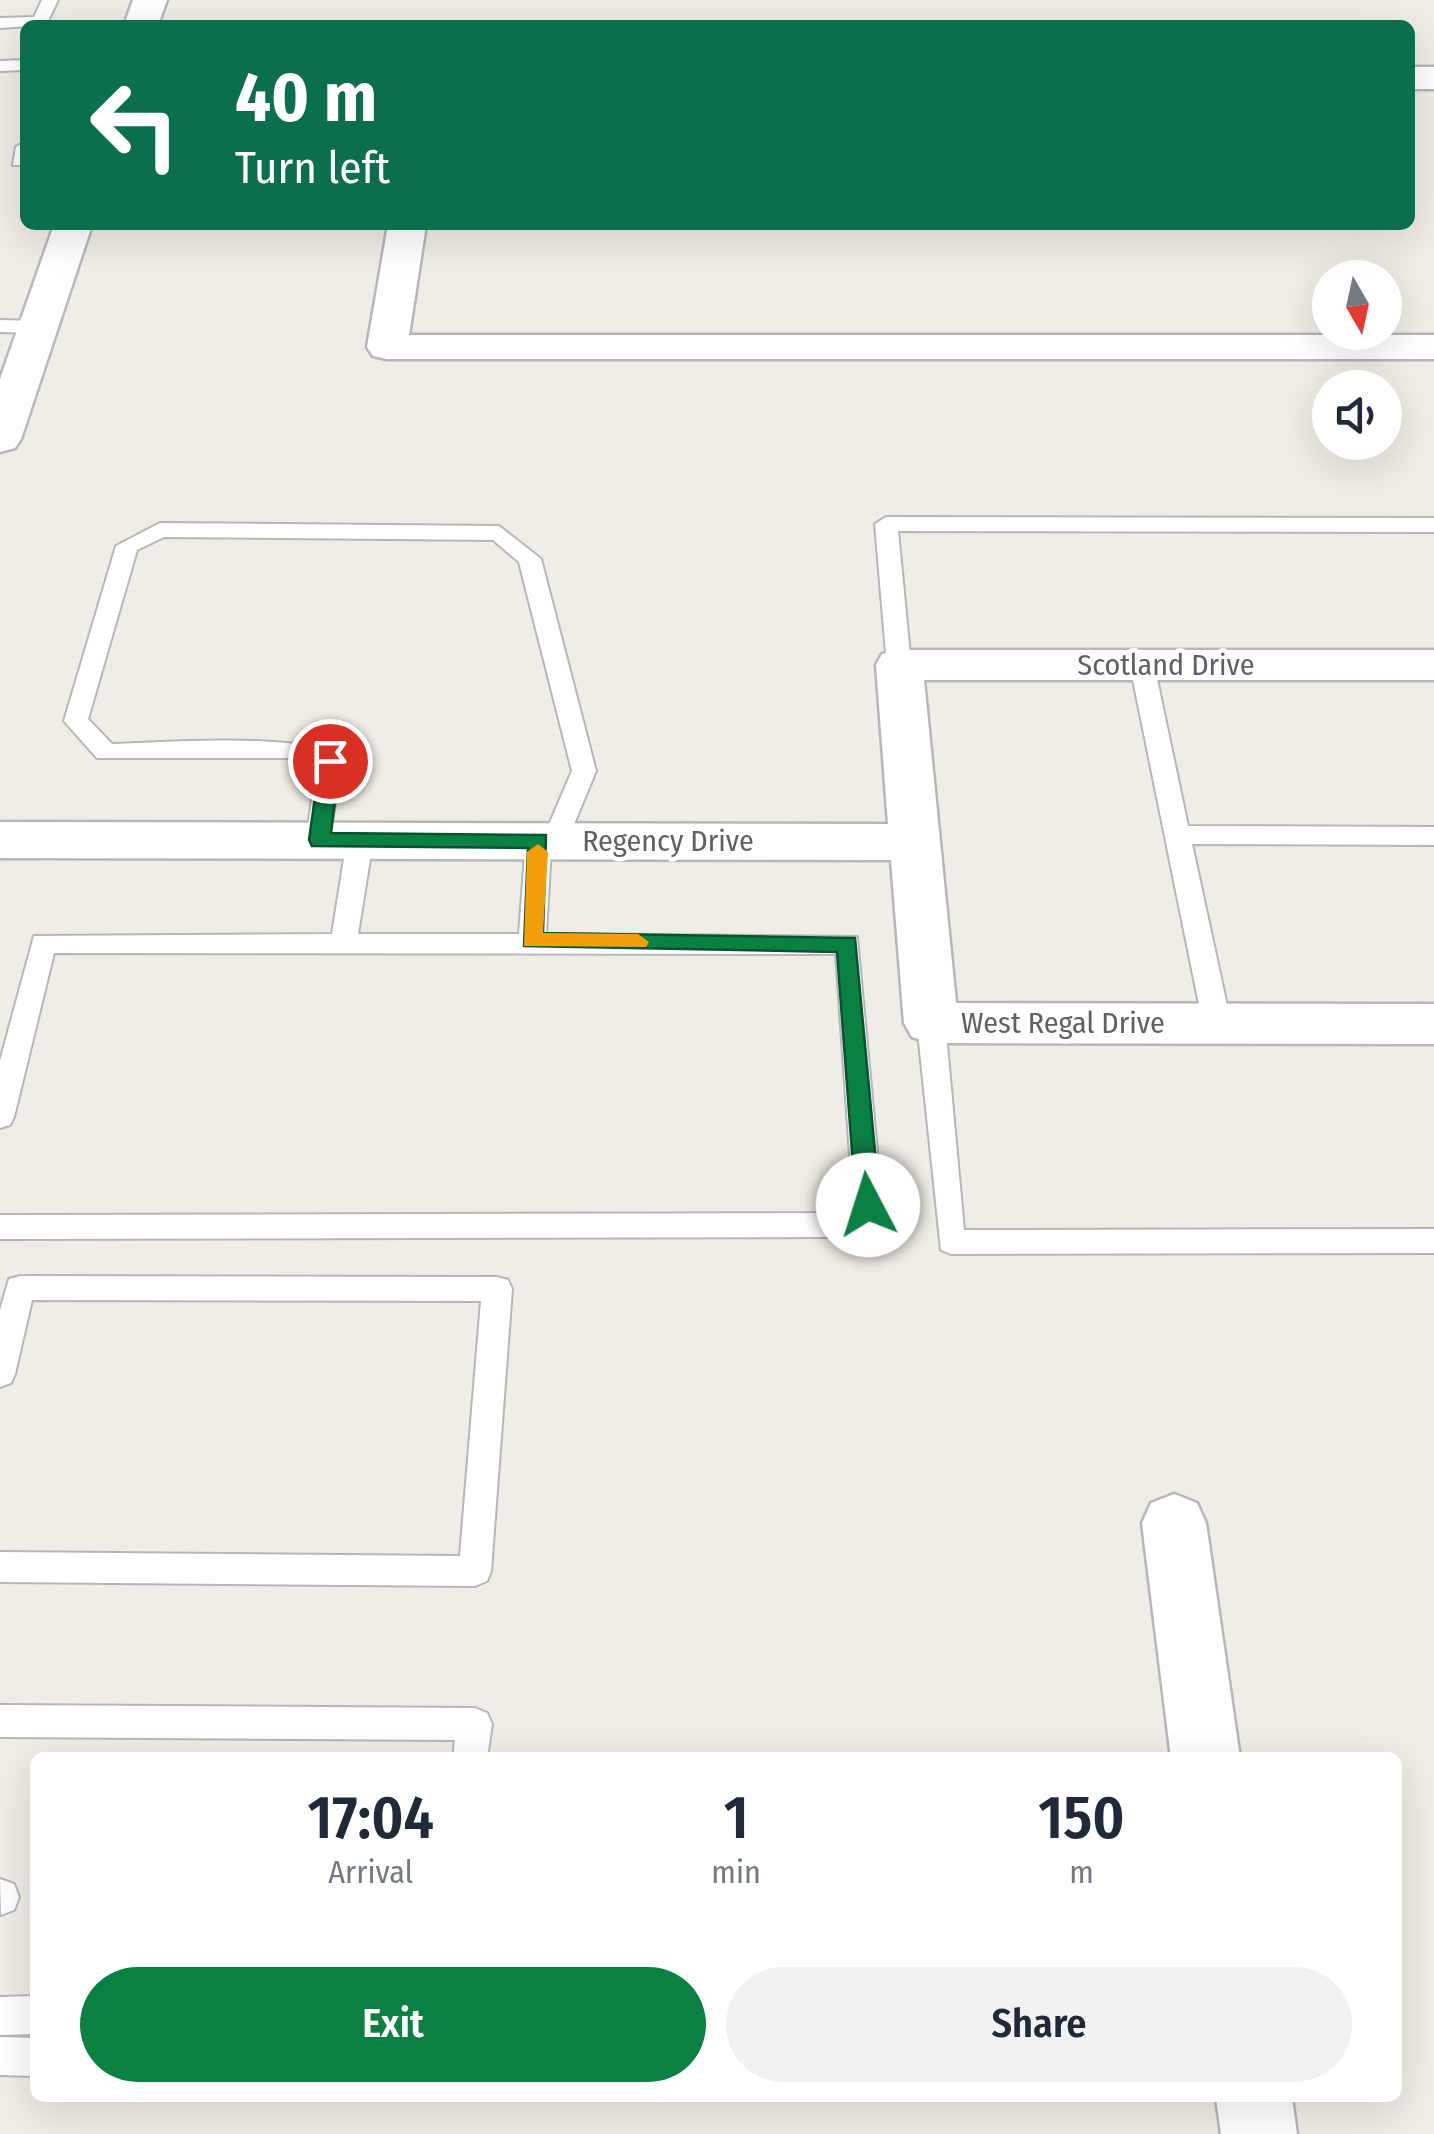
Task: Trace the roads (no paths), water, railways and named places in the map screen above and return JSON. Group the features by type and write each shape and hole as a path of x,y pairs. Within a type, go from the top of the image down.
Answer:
{"street":[{"path":"0,438 19,326 70,230"},
{"path":"407,230 388,347 1434,346"},
{"name":"Scotland Drive","path":"899,665 1434,665"},
{"name":"West Regal Drive","path":"899,665 932,1023 1434,1024"},
{"name":"Regency Drive","path":"0,840 915,842"},
{"path":"1174,1522 1205,1752"},
{"path":"1255,2102 1259,2134"}],"lane":[{"path":"899,665 886,524 1434,525"},
{"path":"344,942 340,840 330,761 302,750 106,752 76,721 127,546 160,530 499,533 530,559 584,771 546,840 532,941"},
{"path":"1142,665 1217,1024"},
{"path":"1178,835 1434,836"},
{"path":"0,1117 43,943 848,944 868,1205 829,1225 0,1227"},
{"path":"932,1023 951,1242 1434,1241"},
{"path":"0,1374 20,1288 496,1290 475,1571 0,1567"},
{"path":"0,1721 474,1724 471,1752"},
{"path":"0,2016 30,2015"},
{"path":"0,2056 30,2057"}]}
